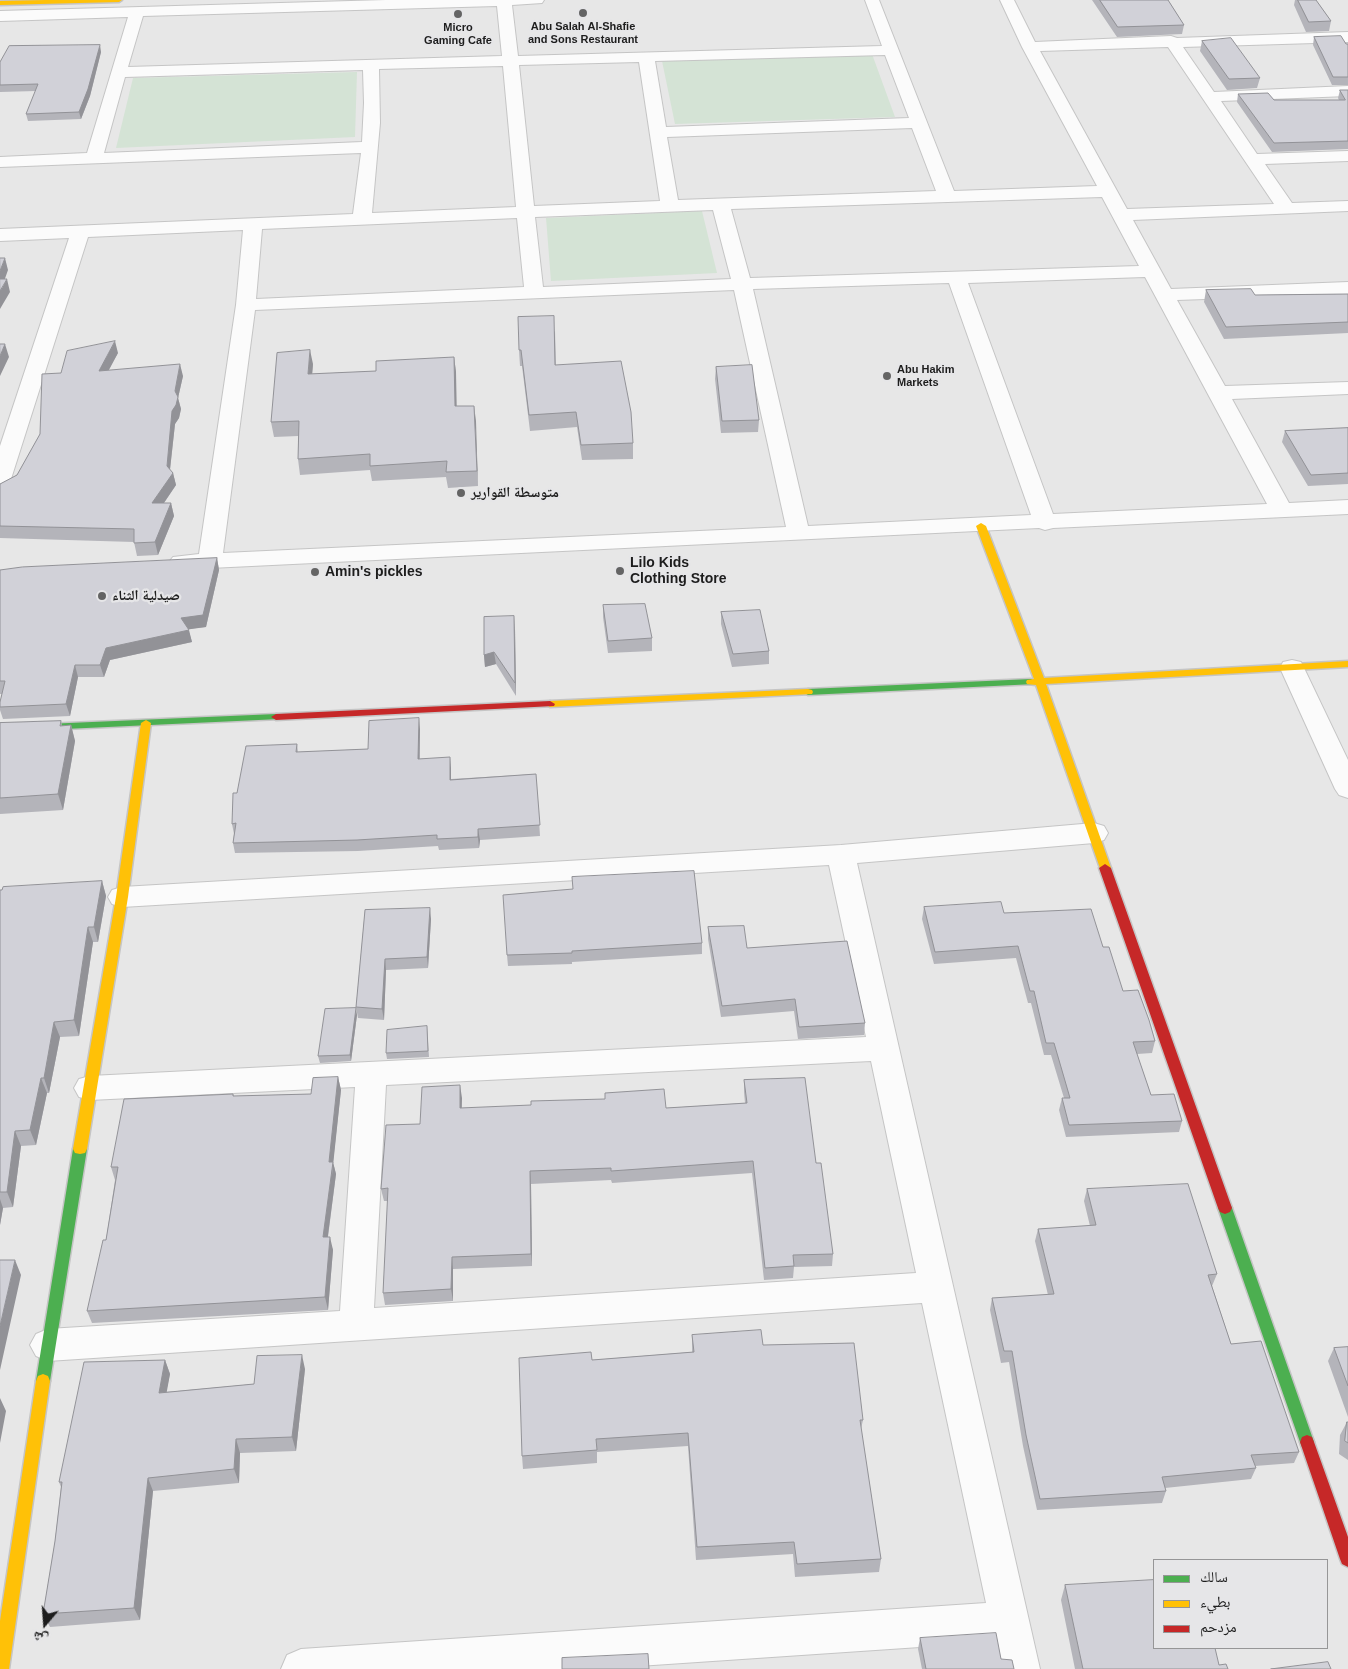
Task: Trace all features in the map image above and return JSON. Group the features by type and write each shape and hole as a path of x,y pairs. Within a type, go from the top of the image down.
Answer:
{"street":[{"path":"0,3 119,0"},
{"path":"0,16 537,0"},
{"path":"872,0 946,197"},
{"path":"1007,0 1030,47 1123,215 1282,511"},
{"path":"504,1 534,293"},
{"path":"94,158 137,12"},
{"path":"1030,47 1170,41 1348,37"},
{"path":"1170,41 1287,209"},
{"path":"119,72 890,50"},
{"path":"646,56 670,206"},
{"path":"362,219 370,147 373,81 371,65"},
{"path":"1210,96 1348,91"},
{"path":"658,132 918,123"},
{"path":"0,162 370,147"},
{"path":"1253,159 1348,156"},
{"path":"0,235 670,206 1109,191"},
{"path":"721,204 742,284 799,534"},
{"path":"1123,215 1348,206"},
{"path":"210,561 246,305 252,224"},
{"path":"0,479 80,232"},
{"path":"246,305 742,284 1152,271"},
{"path":"956,277 1045,523"},
{"path":"1165,294 1348,288"},
{"path":"1218,393 1348,388"},
{"path":"162,563 1348,508"},
{"path":"981,526 1094,833 1348,1558"},
{"path":"0,728 1040,682 1348,664"},
{"path":"1292,668 1348,789"},
{"path":"1,1669 48,1345 122,897 146,723"},
{"path":"122,897 841,855 1094,833"},
{"path":"841,855 1020,1669"},
{"path":"90,1088 884,1048"},
{"path":"356,1325 371,1074"},
{"path":"48,1345 936,1287"},
{"path":"301,1669 1010,1621"}],"green space":[{"path":"872,54 895,117 675,124 662,61"},
{"path":"357,72 355,137 116,148 133,78"},
{"path":"702,211 717,273 551,281 546,218"}],"building":[{"path":"1100,0 1168,0 1184,25 1118,27"},
{"path":"1298,0 1316,0 1331,21 1309,22"},
{"path":"1341,36 1346,44 1348,44 1348,77 1333,77 1314,37"},
{"path":"1231,38 1260,78 1229,79 1202,41"},
{"path":"100,45 88,89 79,112 26,114 38,84 0,85 0,62 9,46"},
{"path":"1340,90 1348,90 1348,141 1274,143 1238,94 1268,93 1274,100 1345,100"},
{"path":"0,258 5,258 0,271"},
{"path":"0,279 7,279 0,291"},
{"path":"1251,289 1255,295 1348,294 1348,322 1226,327 1206,290"},
{"path":"554,316 555,365 621,361 631,412 633,443 581,445 576,412 529,415 521,350 519,350 518,317"},
{"path":"115,341 99,371 180,364 175,391 178,397 172,411 167,466 173,473 152,503 171,503 155,542 134,543 134,529 0,526 0,484 17,475 40,434 42,374 61,373 67,351"},
{"path":"0,344 5,344 0,356"},
{"path":"310,350 308,374 376,371 376,361 454,357 455,406 474,406 477,471 446,472 447,461 370,466 370,454 298,459 299,421 271,422 277,353"},
{"path":"752,365 759,420 722,421 716,367"},
{"path":"1348,428 1348,473 1311,475 1285,431"},
{"path":"217,558 203,615 181,618 189,630 106,648 100,665 75,665 66,704 0,707 5,681 0,681 0,570 22,567"},
{"path":"645,604 652,638 608,641 603,605"},
{"path":"760,610 769,651 733,654 721,612"},
{"path":"514,616 515,683 494,652 484,655 484,617"},
{"path":"419,718 418,759 450,757 450,780 536,774 540,825 478,829 478,837 437,839 437,835 357,840 233,843 236,823 232,824 233,793 237,793 246,746 297,744 296,752 368,749 369,721"},
{"path":"61,721 60,726 71,725 58,794 0,798 0,723"},
{"path":"694,871 702,943 572,951 572,953 507,955 503,895 573,889 572,877"},
{"path":"102,881 94,927 88,927 74,1020 54,1022 44,1078 41,1078 30,1130 15,1131 7,1192 0,1192 0,890 3,887"},
{"path":"1001,902 1004,913 1091,909 1103,947 1109,947 1123,991 1138,990 1149,1020 1155,1041 1133,1042 1151,1095 1174,1094 1182,1121 1069,1125 1062,1098 1070,1098 1054,1043 1046,1043 1034,991 1030,991 1018,946 935,952 924,907"},
{"path":"430,908 427,957 385,959 382,1009 356,1007 365,910"},
{"path":"744,926 747,948 847,941 865,1023 799,1027 795,999 722,1006 708,927"},
{"path":"356,1008 350,1055 318,1056 325,1009"},
{"path":"427,1026 428,1051 386,1053 387,1030"},
{"path":"338,1077 329,1162 333,1162 323,1237 330,1237 325,1297 87,1311 103,1240 106,1240 118,1167 111,1167 124,1099 233,1094 233,1096 311,1094 313,1078"},
{"path":"805,1078 816,1163 821,1163 833,1254 793,1255 794,1266 765,1268 753,1161 611,1171 611,1168 530,1171 531,1254 452,1257 451,1289 383,1293 388,1188 381,1189 386,1125 420,1124 422,1087 460,1085 460,1108 531,1105 531,1101 605,1099 605,1093 664,1089 666,1108 747,1103 744,1080"},
{"path":"1188,1184 1217,1274 1208,1275 1231,1344 1261,1341 1299,1452 1251,1455 1256,1468 1162,1477 1166,1491 1040,1499 1026,1435 1012,1351 1004,1351 992,1298 1054,1294 1038,1229 1096,1225 1087,1189"},
{"path":"0,1260 15,1260 0,1326"},
{"path":"761,1330 763,1345 854,1343 863,1420 860,1420 881,1559 797,1564 794,1542 697,1547 688,1433 596,1439 597,1450 522,1456 519,1358 591,1352 592,1360 694,1352 692,1335"},
{"path":"1348,1347 1348,1386 1334,1348"},
{"path":"302,1355 292,1437 236,1439 234,1469 148,1478 134,1608 43,1614 55,1541 62,1482 59,1482 84,1362 165,1360 159,1393 254,1384 257,1356"},
{"path":"1348,1422 1348,1443 1345,1441"},
{"path":"1153,1580 1153,1649 1215,1649 1219,1665 1226,1664 1228,1669 1083,1669 1065,1585"},
{"path":"996,1633 1001,1659 1012,1660 1014,1669 926,1669 920,1638"},
{"path":"648,1654 649,1669 562,1669 562,1658"},
{"path":"1328,1662 1331,1669 1271,1669"}],"traffic: fast":[{"path":"808,692 1031,682"},
{"path":"0,729 276,717"},
{"path":"43,1381 80,1149"},
{"path":"1225,1208 1307,1442"}],"traffic: slow":[{"path":"0,3 119,0"},
{"path":"981,526 1040,682 1105,868"},
{"path":"1031,682 1348,664"},
{"path":"550,704 808,692"},
{"path":"80,1149 122,897 146,723"},
{"path":"1,1669 43,1381"}],"traffic: jam":[{"path":"276,717 550,704"},
{"path":"1105,868 1225,1208"},
{"path":"1307,1442 1348,1559"}],"place":[{"name":"Abu Salah Al-Shafie and Sons Restaurant","path":"583,13"},
{"name":"Micro Gaming Cafe","path":"458,14"},
{"name":"Abu Hakim Markets","path":"887,376"},
{"name":"متوسطة القوارير","path":"461,493"},
{"name":"Lilo Kids Clothing Store","path":"620,571"},
{"name":"Amin's pickles","path":"315,572"},
{"name":"صيدلية الثناء","path":"102,596"}]}
